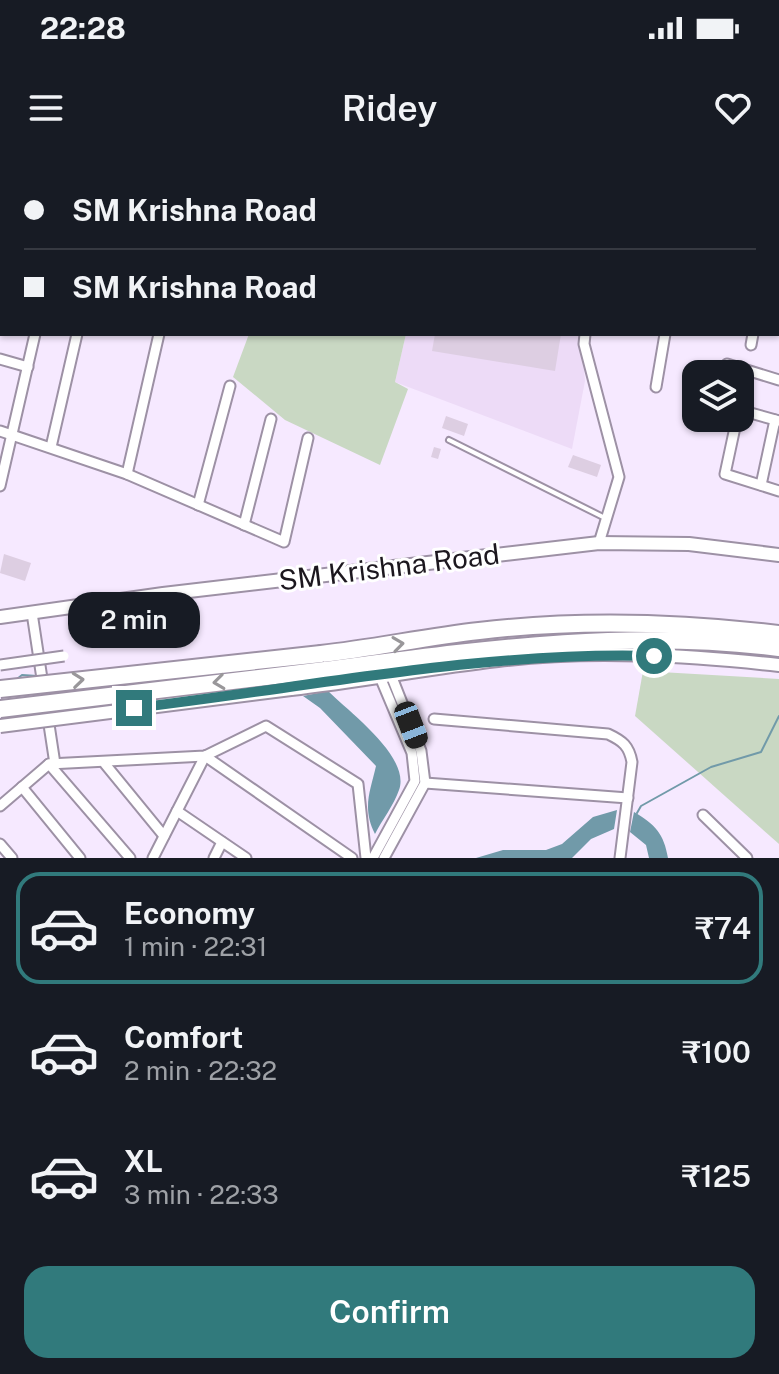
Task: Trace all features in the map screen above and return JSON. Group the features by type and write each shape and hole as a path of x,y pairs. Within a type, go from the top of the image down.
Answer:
{"highway":[{"path":"0,689 563,641 679,640 779,634"},
{"path":"679,640 779,648"},
{"path":"0,709 323,662"}],"street":[{"path":"0,486 35,336"},
{"path":"51,447 77,336"},
{"path":"127,474 159,336"},
{"path":"585,336 584,344 619,477 599,543"},
{"path":"656,387 665,336"},
{"path":"0,359 28,367"},
{"path":"754,372 779,380"},
{"path":"198,505 230,386"},
{"path":"754,414 777,421 761,485"},
{"path":"244,525 271,419"},
{"path":"0,431 127,474 284,542 308,438"},
{"path":"734,432 725,474 779,491"},
{"name":"SM Krishna Road","path":"2,615 599,543 689,544 779,555"},
{"path":"32,613 52,764 130,858"},
{"path":"0,726 499,659 581,654 679,640 779,665"},
{"path":"0,665 64,656"},
{"path":"384,858 425,783 421,751 386,676"},
{"path":"373,858 415,781 412,753 386,676"},
{"path":"434,719 608,734 630,749 632,762 620,858"},
{"path":"0,806 52,764 105,764 205,756 266,726 358,784 366,858"},
{"path":"153,858 205,756"},
{"path":"205,756 352,858"},
{"path":"105,764 164,836"},
{"path":"425,783 628,798"},
{"path":"22,787 80,858"},
{"path":"177,811 246,858"},
{"path":"703,815 747,858"},
{"path":"214,858 222,842"},
{"path":"0,844 12,858"}],"lane":[{"path":"449,440 607,519"}],"shaded area":[{"path":"406,336 581,336 585,381 572,449 395,382"}],"green space":[{"path":"248,336 406,336 395,382 408,389 380,465 285,420 233,377"},
{"path":"643,671 779,679 779,844 635,716"}],"water":[{"path":"328,691 376,736 396,764 400,777 399,790 375,834 368,808 376,766 320,708 303,696"},
{"path":"617,810 614,829 591,839 572,858 476,858 503,850 546,850 562,844 593,817"},
{"path":"634,812 657,830 668,858 649,858 646,845 630,832"}],"building":[{"path":"435,336 561,336 555,371 432,351"},
{"path":"446,416 468,424 464,436 442,428"},
{"path":"434,447 441,449 438,459 431,457"},
{"path":"573,455 601,465 597,477 568,467"},
{"path":"4,554 31,563 25,581 0,573"}],"waterway":[{"path":"17,679 22,675 37,676"},
{"path":"637,813 641,806 711,767 761,752 779,716"}],"route":[{"path":"134,708 499,659 581,654 654,656"}]}
